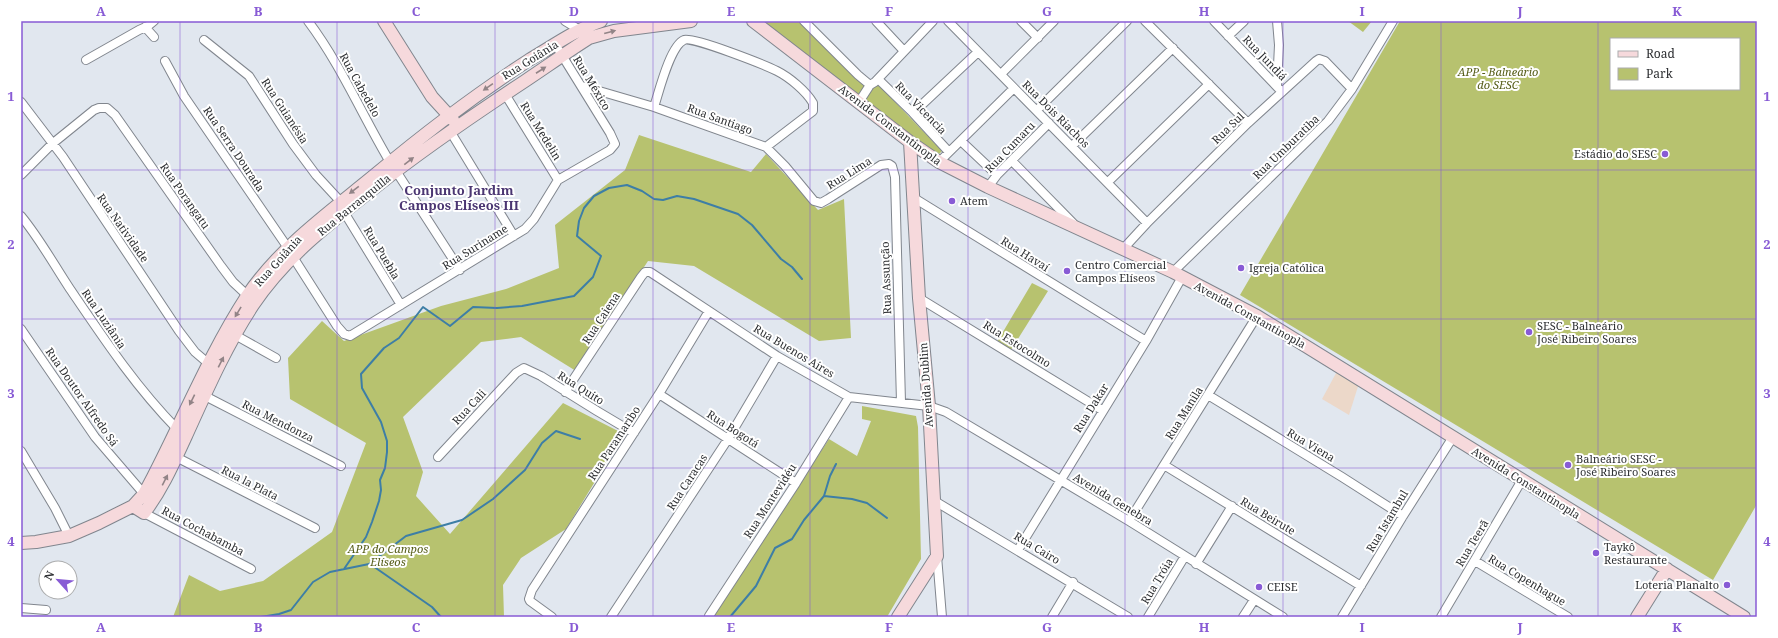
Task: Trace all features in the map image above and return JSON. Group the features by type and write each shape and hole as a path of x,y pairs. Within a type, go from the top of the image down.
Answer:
{"street":[{"path":"86,60 145,28 154,21"},
{"name":"Rua Cabedelo","path":"308,21 338,66 393,166 460,270"},
{"path":"384,21 432,97 450,114 453,128 514,236"},
{"path":"565,21 580,29 589,38"},
{"name":"Rua Goiânia","path":"421,144 450,114 494,83 580,29 601,21"},
{"name":"Rua Goiânia","path":"563,56 589,38 614,31 692,21"},
{"name":"Avenida Constantinopla","path":"753,21 910,142 939,162 988,187 1177,275 1257,316 1744,617"},
{"path":"804,21 870,85"},
{"path":"876,21 904,51"},
{"path":"859,102 870,85 878,79 933,21"},
{"name":"Rua Dois Riachos","path":"948,21 1147,223"},
{"path":"1021,21 1038,38"},
{"path":"1001,74 1054,21"},
{"path":"1037,110 1127,21"},
{"path":"1145,21 1248,123"},
{"name":"Rua Jundiá","path":"1214,21 1280,89"},
{"path":"1228,36 1244,21"},
{"path":"1277,21 1280,89"},
{"name":"Rua Umburatiba","path":"1177,275 1328,121 1352,89 1393,21"},
{"path":"145,28 154,37"},
{"path":"654,106 674,52 681,42 688,39 722,49 777,71 793,82 812,100 814,108 813,111 766,147"},
{"name":"Rua Guianésia","path":"204,40 249,76 293,144 342,206"},
{"name":"Rua México","path":"555,44 610,133"},
{"path":"1072,146 1173,48"},
{"path":"913,114 978,52"},
{"name":"Rua Barranquilla","path":"144,513 154,500 176,457 235,335 253,294 290,252 313,237 342,206 421,144 453,128 563,56"},
{"name":"Rua Sul","path":"1123,249 1280,89 1319,59 1325,61 1334,69 1352,89"},
{"name":"Rua Serra Dourada","path":"165,61 184,96 290,252 337,326 348,336 358,330"},
{"name":"Rua Vicencia","path":"878,79 948,152"},
{"path":"1108,182 1208,84"},
{"name":"Rua Santiago","path":"582,86 654,106 766,147 786,166 814,201 821,203 828,199"},
{"path":"939,162 1014,88"},
{"name":"Rua Medelin","path":"505,94 558,180"},
{"name":"Rua Natividade","path":"21,102 52,144 179,331 195,352 209,364"},
{"name":"Rua Porangatu","path":"52,144 94,110 98,108 107,108 115,115 220,266 233,282 253,294"},
{"name":"Rua Cumaru","path":"988,187 997,175 1049,123"},
{"name":"Rua Suriname","path":"358,330 460,270 525,229 534,219 558,180 612,148 614,142 610,133"},
{"path":"961,141 997,175"},
{"name":"Avenida Dublim","path":"910,142 919,298 929,406 937,556"},
{"path":"21,175 52,144"},
{"path":"1012,161 1077,228"},
{"name":"Rua Assunção","path":"881,165 891,164 894,169 895,177 901,402"},
{"name":"Rua Lima","path":"828,199 881,165"},
{"name":"Rua Havaí","path":"914,198 1146,341"},
{"name":"Rua Puebla","path":"342,206 401,305"},
{"name":"Rua Luziânia","path":"21,216 40,242 107,345 140,390 177,430"},
{"name":"Rua Caiena","path":"565,392 643,274 650,272 661,278"},
{"name":"Rua Dakar","path":"1018,550 1102,410 1146,341 1177,275"},
{"name":"Rua Buenos Aires","path":"661,278 778,356 849,397 929,406"},
{"name":"Rua Goiânia","path":"21,543 69,536 133,506 144,494 209,364 253,294"},
{"name":"Rua Estocolmo","path":"919,298 1102,410"},
{"name":"Rua Paramaribo","path":"552,617 530,601 530,593 659,394 709,311"},
{"name":"Rua Manila","path":"1130,521 1257,316"},
{"name":"Rua Doutor Alfredo Sá","path":"21,329 95,437 144,494"},
{"path":"235,335 276,358"},
{"name":"Rua Caracas","path":"611,617 728,439 778,356"},
{"name":"Rua Quito","path":"516,373 524,368 528,369 634,433"},
{"name":"Rua Cali","path":"438,457 516,373"},
{"name":"Rua Bogotá","path":"659,394 796,483"},
{"name":"Rua Viena","path":"1208,395 1403,516"},
{"name":"Rua Mendonza","path":"205,396 341,466"},
{"name":"Rua Montevidéu","path":"709,616 796,483 849,397"},
{"name":"Avenida Genebra","path":"929,406 946,412 1130,521 1282,617"},
{"name":"Rua Istambul","path":"1342,617 1453,437"},
{"path":"21,451 56,508 69,536"},
{"name":"Rua la Plata","path":"176,457 314,528"},
{"name":"Rua Beirute","path":"1164,465 1361,586"},
{"name":"Rua Teerã","path":"1441,617 1522,480"},
{"name":"Rua Cairo","path":"933,500 1073,582 1128,617"},
{"path":"133,506 144,513"},
{"path":"1196,564 1232,506"},
{"name":"Rua Cochabamba","path":"144,513 251,569"},
{"path":"898,617 937,556"},
{"path":"937,556 942,617"},
{"name":"Rua Tróia","path":"1148,617 1185,556"},
{"name":"Rua Copenhague","path":"1475,561 1568,617"},
{"path":"1637,617 1667,569"},
{"path":"1052,617 1073,582"},
{"path":"1244,617 1254,600"},
{"path":"21,608 46,610"}],"shaded area":[{"path":"1341,364 1361,377 1349,415 1322,399"}],"green space":[{"path":"759,21 799,21 867,87 874,80 942,151 937,156 861,96 859,98"},
{"path":"1348,21 1372,21 1363,32"},
{"name":"SESC - Balneário José Ribeiro Soares","path":"1400,21 1757,21 1757,504 1713,580 1240,295"},
{"name":"APP do Campos Elíseos","path":"639,135 751,172 766,154 818,210 844,199 851,338 819,341 694,266 648,261 576,371 521,337 481,342 403,417 423,472 416,496 450,534 563,403 624,434 566,529 521,558 503,585 504,617 173,617 189,575 220,591 263,581 332,532 366,443 290,399 288,358 322,321 344,341 441,306 506,289 559,268 555,225 625,170"},
{"path":"1032,283 1048,291 1011,350 997,342"},
{"path":"862,406 916,416 918,427 921,559 887,617 712,617 829,439 857,456 871,421 862,419"}],"waterway":[{"path":"344,569 366,537 372,522 379,501 381,490 380,480 385,468 387,452 387,441 381,422 362,388 361,374 384,348 399,338 423,307 450,326 473,307 497,308 522,306 574,296 593,277 601,256 577,236 579,221 584,208 594,196 609,188 627,185 642,191 654,199 663,200 677,196 694,199 738,214 752,225 781,259 792,267 802,279"},
{"path":"261,617 291,610 313,582 330,572 369,564 406,536 462,520 493,499 525,470 542,443 556,431 580,439"},
{"path":"730,617 756,586 775,548 792,539 804,520 824,496 830,476 836,464"},
{"path":"824,496 852,499 867,503 887,518"},
{"path":"370,564 432,607 441,617"}],"place":[{"name":"Estádio do SESC","path":"1665,154"},
{"name":"Atem","path":"952,201"},
{"name":"Igreja Católica","path":"1241,268"},
{"name":"Centro Comercial Campos Elíseos","path":"1067,271"},
{"name":"SESC - Balneário José Ribeiro Soares","path":"1529,332"},
{"name":"Balneário SESC - José Ribeiro Soares","path":"1568,465"},
{"name":"Taykô Restaurante","path":"1596,553"},
{"name":"Loteria Planalto","path":"1727,585"},
{"name":"CEISE","path":"1259,587"}],"district":[{"name":"Conjunto Jardim Campos Elíseos III","path":"459,198"}],"park label":[{"name":"APP - Balneário do SESC","path":"1498,78"}]}
